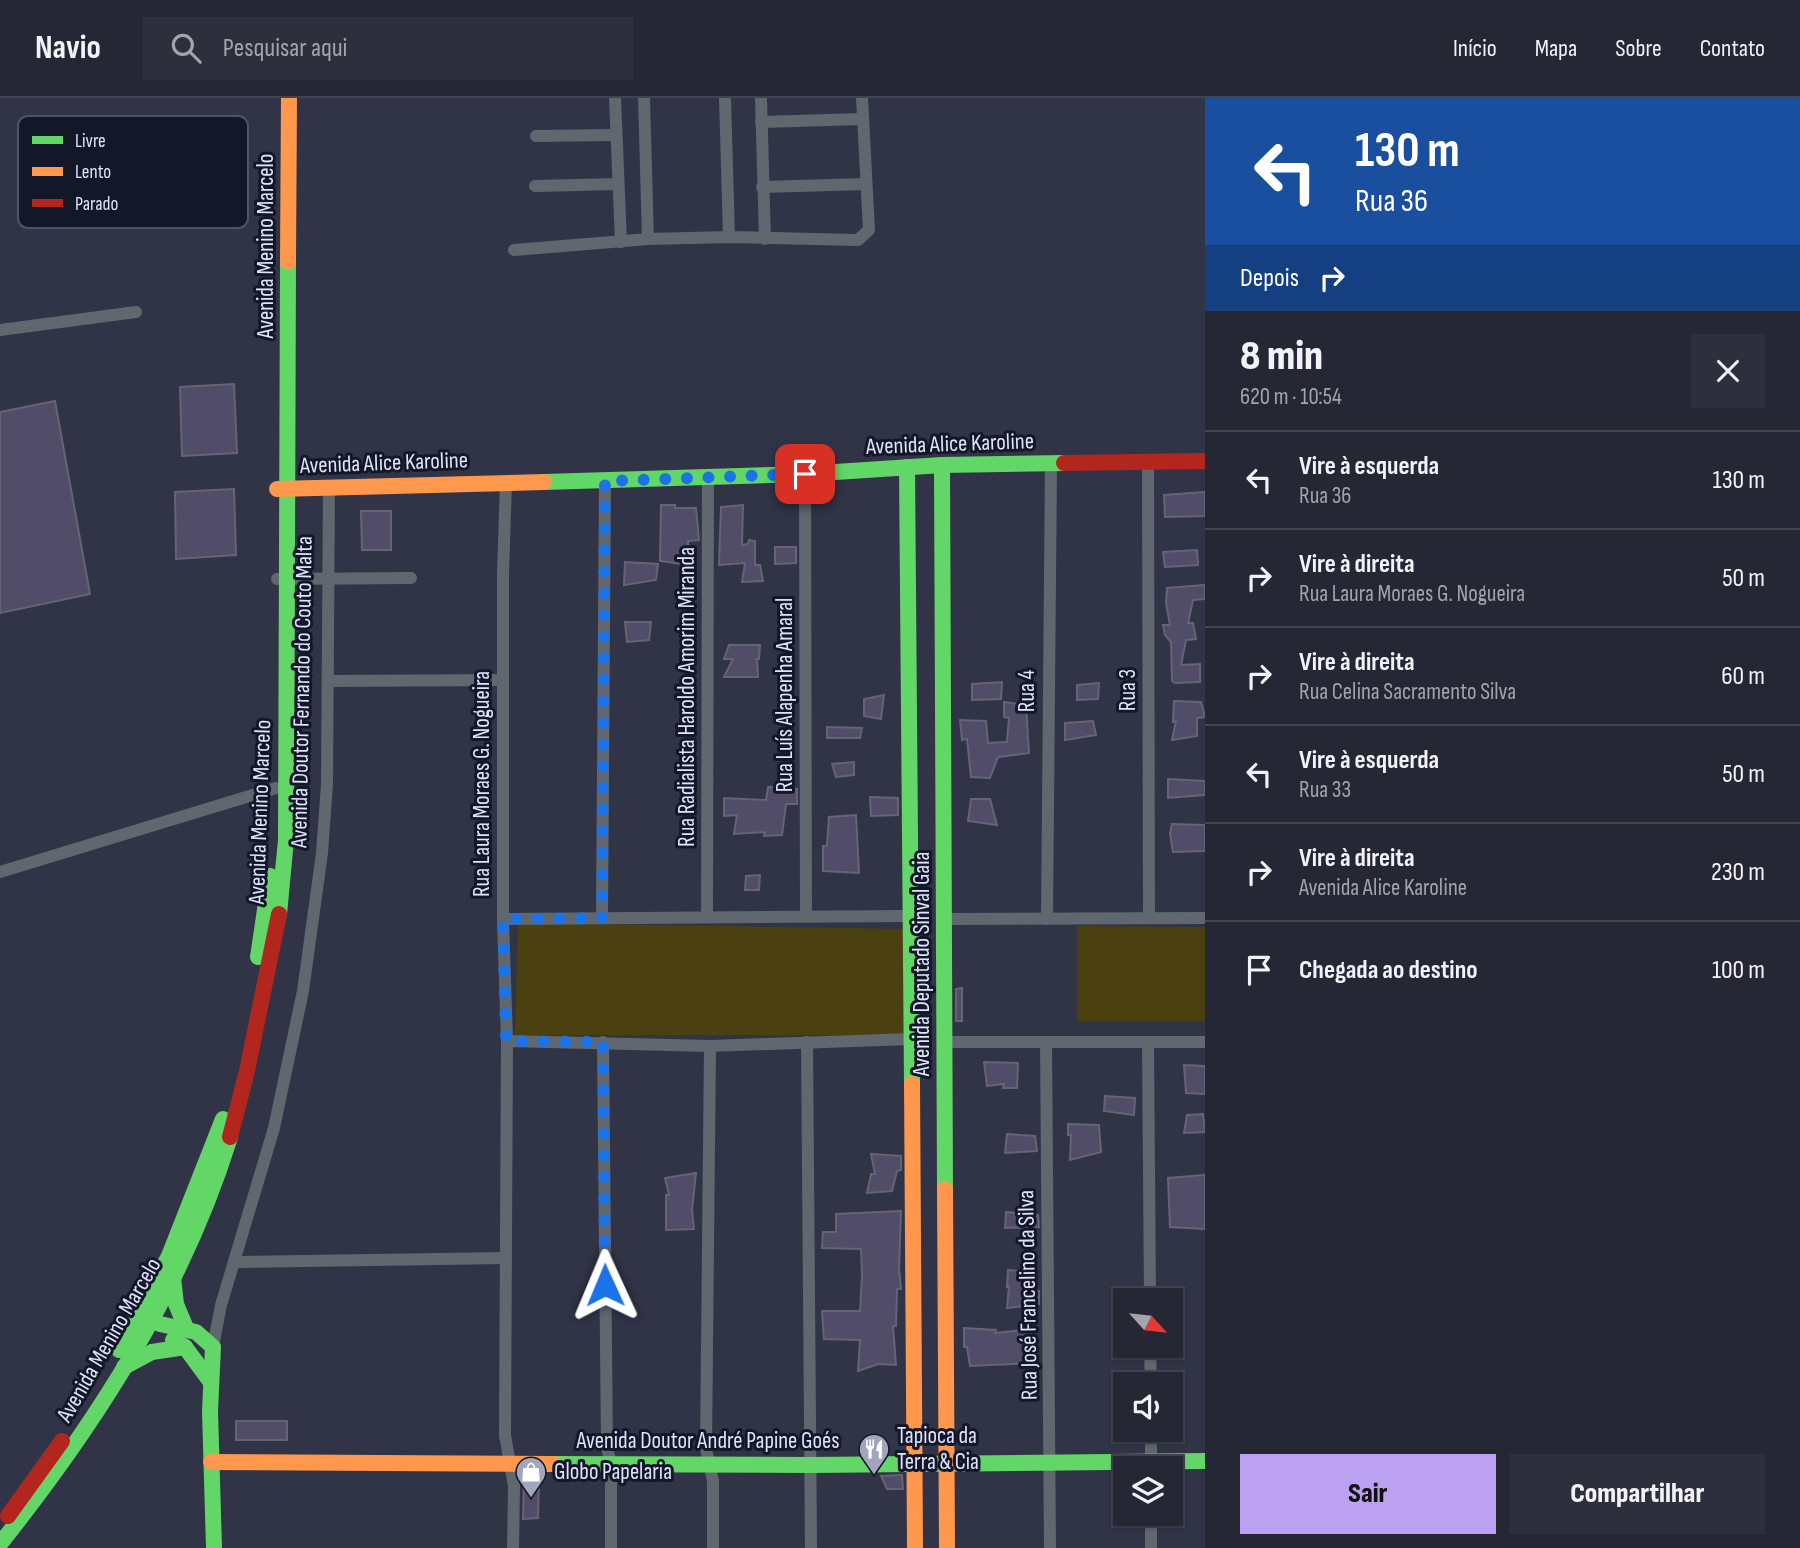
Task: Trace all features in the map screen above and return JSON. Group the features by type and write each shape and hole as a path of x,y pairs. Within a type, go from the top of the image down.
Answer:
{"street":[{"name":"Avenida Menino Marcelo","path":"0,1525 73,1426 111,1366 173,1278 203,1213 244,1089 278,918 286,840 277,98"},
{"name":"Avenida Menino Marcelo","path":"282,489 289,98"},
{"path":"615,98 621,242"},
{"path":"645,98 648,239"},
{"path":"725,98 729,237"},
{"path":"761,98 765,239"},
{"path":"514,250 648,239 729,237 858,240 869,230 862,98"},
{"path":"761,122 862,119"},
{"path":"536,136 615,135"},
{"path":"535,186 618,184"},
{"path":"762,187 865,184"},
{"path":"0,330 136,312"},
{"name":"Avenida Alice Karoline","path":"282,489 708,478 942,465 1205,461"},
{"name":"Rua 3","path":"1148,462 1149,919"},
{"name":"Rua 4","path":"1047,919 1051,464"},
{"name":"Avenida Deputado Sinval Gaia","path":"915,1548 911,1040 945,919 942,465"},
{"name":"Avenida Deputado Sinval Gaia","path":"907,467 911,916 945,1042 947,1548"},
{"name":"Rua Luís Alapenha Amaral","path":"805,474 806,916"},
{"name":"Rua Radialista Haroldo Amorim Miranda","path":"707,916 708,478"},
{"path":"602,918 605,481"},
{"name":"Rua Laura Moraes G. Nogueira","path":"506,482 503,680 505,1435 514,1486 513,1548"},
{"name":"Avenida Doutor Fernando do Couto Malta","path":"214,1548 210,1381 213,1348 221,1305 274,1128 303,991 322,853 327,784 329,681 329,486"},
{"path":"282,579 411,578"},
{"name":"Avenida Menino Marcelo","path":"0,1544 39,1497 89,1427 123,1368 228,1107 255,976 272,865 282,579"},
{"path":"329,681 503,680"},
{"path":"0,873 276,788"},
{"path":"503,919 911,916"},
{"path":"945,919 1205,918"},
{"path":"506,1041 710,1046 911,1040"},
{"path":"603,1042 607,1447 611,1464 611,1548"},
{"path":"807,1042 811,1548"},
{"path":"945,1042 1205,1042"},
{"name":"Rua José Francelino da Silva","path":"1046,1042 1050,1548"},
{"path":"1148,1042 1150,1288"},
{"path":"710,1046 706,1449 713,1481 713,1548"},
{"path":"236,1262 506,1258"},
{"path":"173,1278 173,1293 179,1318 186,1328"},
{"path":"143,1320 202,1333 213,1348"},
{"path":"143,1320 184,1347 210,1381"},
{"path":"123,1368 134,1359 164,1347 184,1347"},
{"name":"Avenida Doutor André Papine Goés","path":"1183,1463 1205,1461"},
{"name":"Avenida Doutor André Papine Goés","path":"211,1462 1113,1464"},
{"path":"1151,1526 1151,1548"}],"shaded area":[{"path":"518,923 906,929 904,1035 515,1035"},
{"path":"1077,926 1205,927 1205,1021 1077,1021"}],"building":[{"path":"234,384 237,453 182,456 180,387"},
{"path":"55,401 90,594 0,613 0,412"},
{"path":"234,489 236,555 176,559 175,492"},
{"path":"1205,492 1205,516 1165,517 1164,495"},
{"path":"661,505 696,508 699,540 688,541 688,565 660,561"},
{"path":"743,505 742,545 748,544 749,540 755,541 755,565 760,565 763,581 742,582 745,563 719,565 721,507"},
{"path":"361,511 391,511 391,550 362,550"},
{"path":"775,547 796,547 796,563 775,564"},
{"path":"1197,550 1198,565 1165,567 1163,552"},
{"path":"625,562 658,564 656,580 624,585"},
{"path":"1205,585 1205,599 1193,600 1188,623 1193,623 1196,639 1186,640 1181,665 1200,664 1200,682 1175,683 1172,681 1171,642 1165,635 1163,625 1170,625 1166,603 1167,588"},
{"path":"625,622 651,622 649,640 627,642"},
{"path":"729,645 760,645 757,659 758,677 724,677 733,659 724,659"},
{"path":"1002,682 1001,699 972,700 972,684"},
{"path":"1099,683 1098,699 1077,700 1077,685"},
{"path":"884,695 881,719 864,716 864,699"},
{"path":"1174,701 1201,702 1205,717 1197,718 1197,736 1172,740 1176,721 1173,722"},
{"path":"1004,702 1026,705 1029,753 998,757 990,778 971,777 967,739 962,740 960,720 986,721 988,743 1007,742 1009,718 1004,717"},
{"path":"1093,721 1096,735 1065,740 1065,723"},
{"path":"827,727 862,728 860,738 827,738"},
{"path":"854,762 854,775 836,777 832,764"},
{"path":"1168,779 1205,781 1205,795 1168,798"},
{"path":"768,787 797,789 797,804 786,804 782,835 764,836 765,832 734,834 737,815 724,816 724,798 766,800"},
{"path":"870,797 898,798 898,815 871,816"},
{"path":"971,799 990,799 997,825 968,821"},
{"path":"856,815 859,873 823,871 823,846 827,846 829,817"},
{"path":"1172,824 1205,825 1205,851 1173,852 1170,833"},
{"path":"760,875 759,890 745,890 746,876"},
{"path":"962,988 962,1021 956,1021 956,989"},
{"path":"984,1062 1018,1063 1017,1088 1003,1088 1004,1084 987,1086"},
{"path":"1184,1065 1205,1066 1205,1094 1186,1093"},
{"path":"1105,1096 1135,1098 1134,1115 1104,1111"},
{"path":"1203,1114 1205,1132 1184,1133 1187,1115"},
{"path":"1068,1124 1099,1125 1101,1152 1070,1160 1071,1135 1068,1135"},
{"path":"1007,1134 1035,1136 1037,1151 1005,1153"},
{"path":"871,1154 901,1156 901,1170 897,1171 892,1191 867,1193 871,1174 875,1174"},
{"path":"696,1173 692,1210 694,1229 666,1230 666,1195 669,1195 665,1178"},
{"path":"1205,1175 1205,1229 1170,1227 1168,1178"},
{"path":"901,1211 901,1289 897,1289 896,1326 893,1326 896,1365 878,1364 858,1371 860,1340 824,1339 822,1311 860,1311 861,1249 822,1248 823,1232 836,1232 836,1214"},
{"path":"1006,1212 1038,1215 1039,1227 1005,1228"},
{"path":"1008,1270 1036,1272 1033,1291 1039,1291 1039,1304 1007,1308"},
{"path":"964,1328 996,1330 995,1333 1031,1329 1037,1363 970,1366 967,1347 964,1347"},
{"path":"236,1421 287,1421 287,1440 236,1440"},
{"path":"902,1475 903,1489 887,1489 881,1476"},
{"name":"Globo Papelaria","path":"524,1481 539,1481 538,1518 523,1519"}],"traffic: fast":[{"path":"279,914 286,840 288,262"},
{"path":"544,482 805,474 942,465 1064,463"},
{"path":"942,465 945,1189"},
{"path":"907,467 912,1084"},
{"path":"258,957 270,876"},
{"path":"119,1350 169,1256 223,1119"},
{"path":"0,1544 71,1450 134,1351 188,1247 211,1193 230,1137"},
{"path":"173,1278 176,1304 186,1328"},
{"path":"142,1314 160,1324 196,1332 213,1347 210,1411 214,1548"},
{"path":"173,1340 185,1347 210,1381"},
{"path":"124,1367 152,1352 185,1347"},
{"path":"554,1464 810,1465 1205,1461"}],"traffic: slow":[{"path":"288,262 289,98"},
{"path":"277,489 544,482"},
{"path":"912,1084 915,1548"},
{"path":"945,1189 947,1548"},
{"path":"211,1462 554,1464"}],"traffic: jam":[{"path":"1064,463 1205,461"},
{"path":"230,1137 247,1071 279,914"},
{"path":"8,1516 62,1441"}],"place":[{"name":"Tapioca da Terra & Cia","path":"874,1476"},
{"name":"Globo Papelaria","path":"531,1499"}],"route":[{"path":"605,1285 603,1042 506,1041 503,919 602,918 605,481 805,474"}]}
